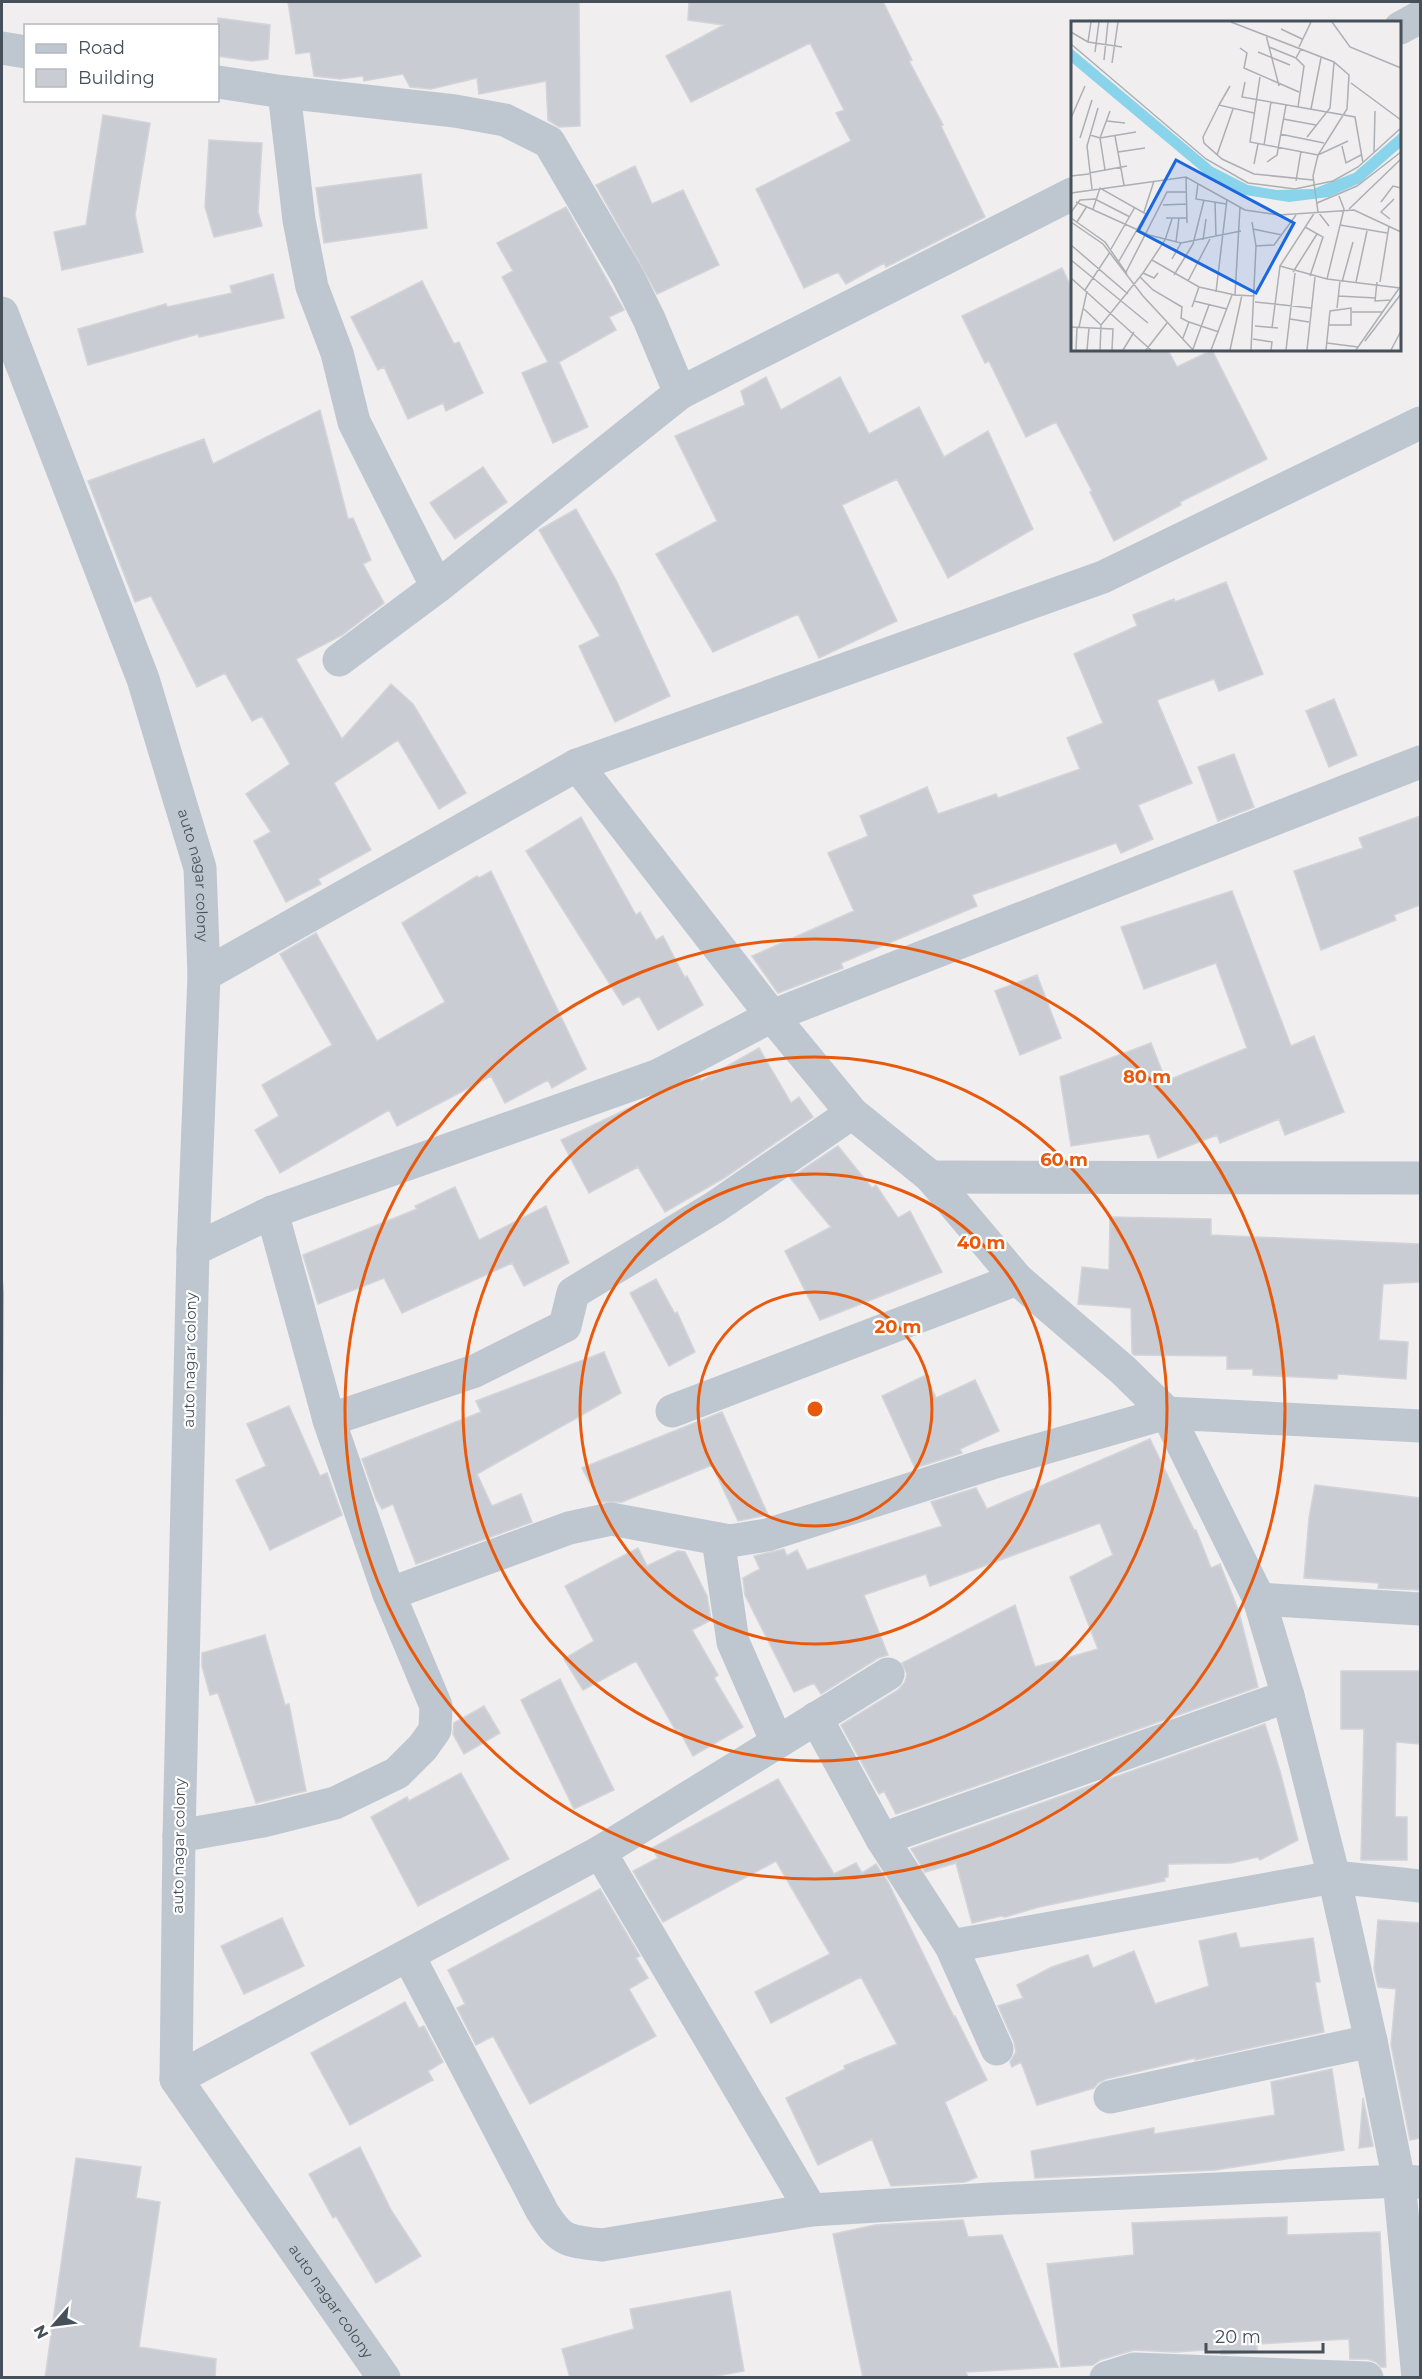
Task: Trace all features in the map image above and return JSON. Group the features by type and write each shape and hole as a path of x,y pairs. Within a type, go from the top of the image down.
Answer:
{"street":[{"path":"1401,27 1420,17"},
{"path":"2,48 24,52"},
{"path":"219,82 284,92 455,111 505,120 549,142 628,277 649,319 680,393"},
{"path":"284,92 299,220 312,287 337,353 354,422 437,587"},
{"path":"339,660 437,587 680,393 1071,195"},
{"name":"auto nagar colony","path":"2,313 143,679 200,868 204,975 193,1250 179,1836 176,2079 384,2378"},
{"path":"204,975 577,765 1104,577 1420,423"},
{"path":"193,1250 272,1212 659,1075 772,1016 1420,762"},
{"path":"577,765 772,1016 852,1113 931,1177 1017,1279 1123,1370 1167,1413 1258,1599 1288,1696 1334,1877 1371,2041 1410,2181 1418,2378"},
{"path":"329,1420 475,1371 565,1326 573,1293 715,1207 852,1113"},
{"path":"931,1177 1420,1178"},
{"path":"179,1836 263,1821 335,1803 396,1773 423,1746 435,1730 436,1706 389,1594 329,1420 272,1212"},
{"path":"672,1411 1017,1279"},
{"path":"389,1594 569,1528 611,1519 730,1541 767,1535 992,1463 1167,1413 1420,1426"},
{"path":"718,1539 733,1642 777,1742"},
{"path":"1258,1599 1420,1609"},
{"path":"176,2079 600,1852 888,1674"},
{"path":"882,1839 1288,1696"},
{"path":"816,1718 882,1839 951,1946 997,2049"},
{"path":"600,1852 812,2210"},
{"path":"951,1946 1334,1877 1420,1886"},
{"path":"408,1955 542,2211 555,2231 573,2242 602,2245 812,2210 1014,2198 1410,2181"},
{"path":"1110,2097 1371,2041"},
{"path":"1106,2378 1134,2369 1367,2378"}],"water":[{"path":"2,1266 4,1293 2,1541"}],"building":[{"path":"288,2 579,2 580,126 559,127 548,120 546,81 479,94 477,78 431,89 410,87 403,74 364,81 363,76 340,79 314,76 310,52 296,54"},
{"path":"689,2 883,2 985,217 886,267 884,263 846,284 838,272 804,288 756,189 851,141 836,113 844,110 810,43 691,102 666,56 724,25 688,20"},
{"path":"218,18 270,25 268,59 252,61 219,56"},
{"path":"103,115 150,123 135,215 143,252 62,270 54,232 86,225"},
{"path":"209,140 262,143 258,212 262,226 214,237 205,207"},
{"path":"635,166 652,204 683,190 719,265 657,294 596,185"},
{"path":"421,174 427,228 324,243 316,188"},
{"path":"566,207 624,310 609,317 616,330 559,362 588,427 553,443 522,373 548,362 502,277 513,271 497,243"},
{"path":"1062,268 1071,287 1071,351 1169,351 1177,367 1213,351 1267,459 1180,502 1181,505 1114,541 1090,492 1092,491 1056,422 1026,437 989,361 985,363 962,316"},
{"path":"273,274 284,318 199,337 198,334 88,365 78,329 166,304 167,307 232,293 230,286"},
{"path":"422,281 454,344 459,342 483,393 446,411 443,403 408,419 384,367 378,370 351,317"},
{"path":"766,377 781,410 840,377 869,434 919,407 944,457 988,431 1033,529 948,578 897,479 842,505 897,621 819,658 798,614 713,652 656,554 717,521 675,436 745,405 741,391"},
{"path":"320,410 348,519 353,518 371,560 363,564 384,603 342,635 296,659 342,739 391,684 413,704 466,793 439,809 398,740 334,783 371,850 318,879 321,884 286,902 254,841 271,832 246,794 290,764 262,716 252,721 225,673 197,687 151,596 135,602 88,481 204,439 213,464"},
{"path":"483,467 507,502 455,539 430,503"},
{"path":"576,509 616,580 670,696 615,722 579,646 600,636 539,530"},
{"path":"1226,582 1263,674 1219,691 1214,679 1157,700 1192,783 1138,805 1153,839 1121,853 1116,843 972,895 977,906 841,963 843,968 778,993 752,956 854,911 828,853 868,836 860,816 927,787 938,814 996,794 998,798 1080,769 1067,738 1103,723 1074,654 1137,626 1133,615"},
{"path":"1334,699 1357,755 1329,767 1306,711"},
{"path":"1234,754 1254,807 1218,821 1198,767"},
{"path":"1420,816 1420,905 1394,915 1396,920 1321,950 1294,871 1363,848 1359,838"},
{"path":"581,817 636,915 640,912 656,940 663,936 685,978 687,976 703,1005 658,1030 639,996 623,1005 526,851"},
{"path":"491,871 586,1069 552,1088 548,1080 505,1103 491,1076 397,1126 389,1110 280,1173 255,1130 279,1116 262,1085 332,1045 280,954 316,933 377,1041 445,1002 402,923 477,876 479,878"},
{"path":"1232,891 1291,1046 1314,1036 1344,1112 1285,1135 1279,1119 1220,1143 1217,1135 1158,1158 1149,1134 1071,1146 1060,1077 1151,1043 1166,1081 1247,1048 1216,963 1144,989 1121,927"},
{"path":"1037,975 1061,1038 1020,1055 995,991"},
{"path":"759,1048 791,1103 799,1097 813,1117 724,1178 665,1212 638,1167 589,1193 561,1140 699,1075 701,1081"},
{"path":"838,1146 872,1188 876,1185 898,1218 910,1211 942,1272 820,1320 785,1251 831,1227 790,1178"},
{"path":"455,1187 479,1240 546,1206 569,1263 524,1286 512,1263 402,1313 384,1278 318,1304 303,1255 417,1209 415,1206"},
{"path":"1110,1217 1211,1219 1211,1235 1419,1244 1420,1282 1383,1284 1379,1340 1408,1342 1406,1379 1338,1374 1337,1379 1253,1375 1253,1369 1227,1369 1227,1356 1134,1355 1132,1353 1131,1308 1078,1304 1082,1267 1109,1270"},
{"path":"656,1279 675,1314 677,1312 695,1352 669,1366 630,1293"},
{"path":"604,1352 621,1393 477,1474 492,1506 521,1494 532,1522 416,1564 393,1504 382,1509 376,1499 362,1459 481,1412 476,1401"},
{"path":"926,1375 936,1398 975,1380 999,1431 960,1449 962,1453 915,1468 882,1396"},
{"path":"289,1406 320,1476 327,1473 342,1515 270,1550 236,1480 266,1466 247,1424"},
{"path":"722,1412 768,1515 738,1521 712,1465 622,1502 600,1502 582,1468"},
{"path":"1150,1439 1196,1530 1211,1568 1220,1564 1239,1612 1258,1687 896,1814 884,1791 879,1794 841,1725 898,1690 905,1682 907,1674 902,1663 1015,1605 1035,1667 1098,1649 1070,1577 1113,1555 1100,1523 930,1586 926,1574 864,1595 888,1655 878,1658 821,1694 814,1683 794,1692 745,1595 743,1578 760,1569 754,1556 784,1549 787,1556 797,1550 807,1570 942,1526 931,1502 976,1488 987,1509"},
{"path":"1315,1485 1420,1498 1420,1590 1378,1588 1379,1583 1304,1578 1309,1518"},
{"path":"638,1548 647,1566 678,1551 685,1552 707,1596 711,1620 692,1630 718,1675 714,1678 743,1727 693,1756 636,1661 583,1690 564,1659 594,1641 565,1586"},
{"path":"265,1635 285,1705 289,1704 306,1791 256,1803 218,1693 210,1695 202,1666 202,1653"},
{"path":"1341,1671 1420,1671 1420,1744 1396,1742 1395,1817 1407,1817 1407,1860 1361,1860 1364,1729 1341,1729"},
{"path":"560,1679 614,1790 574,1809 521,1700"},
{"path":"484,1706 500,1733 464,1754 453,1734 454,1723"},
{"path":"1265,1724 1298,1840 1260,1860 1258,1857 1231,1863 1168,1864 1168,1877 1164,1878 1165,1881 972,1923 956,1863 925,1872 911,1849"},
{"path":"461,1773 509,1859 418,1906 371,1817 407,1797 409,1801"},
{"path":"778,1779 834,1874 856,1863 862,1873 876,1864 888,1882 987,2080 945,2102 977,2177 965,2182 891,2186 872,2139 818,2165 786,2098 845,2069 844,2066 897,2044 861,1977 771,2023 755,1992 830,1954 776,1861 663,1922 633,1871 658,1858 652,1848"},
{"path":"600,1889 640,1956 636,1958 648,1978 629,1989 656,2036 530,2104 493,2036 476,2045 457,2008 465,2004 448,1970"},
{"path":"282,1918 304,1966 244,1994 221,1946"},
{"path":"1378,1920 1420,1923 1420,2138 1410,2140 1391,2045 1396,1989 1378,1987 1374,1969"},
{"path":"1236,1933 1240,1948 1313,1938 1320,1982 1315,1982 1324,2032 1106,2079 1094,2088 1037,2105 1021,2062 1012,2067 1010,2062 1016,2052 1014,2042 998,2006 1023,1998 1017,1985 1052,1967 1088,1955 1093,1968 1134,1951 1155,2004 1209,1986 1199,1941"},
{"path":"405,2002 419,2028 424,2026 443,2062 428,2071 433,2080 350,2125 311,2053"},
{"path":"1332,2069 1344,2150 1215,2170 1035,2178 1031,2151 1154,2128 1154,2134 1275,2115 1271,2082"},
{"path":"1363,2098 1373,2146 1359,2148"},
{"path":"360,2147 391,2210 421,2256 376,2283 336,2216 333,2218 309,2174"},
{"path":"76,2158 141,2167 136,2198 160,2202 139,2347 216,2359 215,2378 45,2378"},
{"path":"1287,2217 1287,2235 1380,2232 1386,2367 1381,2367 1368,2359 1350,2359 1349,2339 1257,2344 1257,2352 1228,2354 1221,2354 1221,2349 1175,2352 1134,2350 1100,2360 1093,2365 1061,2367 1047,2264 1134,2255 1132,2223"},
{"path":"963,2220 968,2237 1002,2235 1058,2367 966,2372 968,2378 863,2378 833,2234 875,2225"},
{"path":"730,2291 744,2371 706,2378 570,2378 562,2349 634,2329 630,2309"}]}
